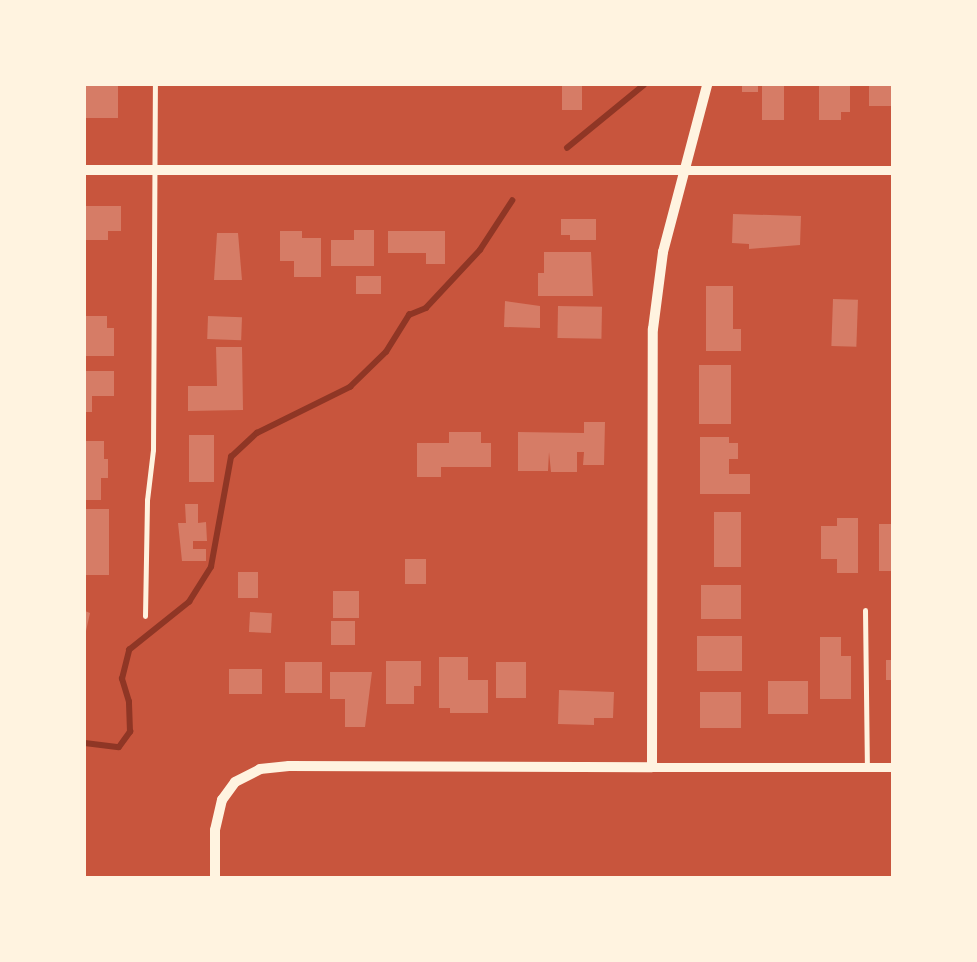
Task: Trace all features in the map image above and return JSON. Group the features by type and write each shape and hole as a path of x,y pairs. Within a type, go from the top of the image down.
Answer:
{"main road":[{"path":"215,877 217,815 235,782 260,769 289,766 652,767 653,330 663,252 707,85"},
{"path":"85,170 685,170"}],"street":[{"path":"145,616 156,170 155,85"},
{"path":"685,170 892,170"},
{"path":"865,610 867,767"},
{"path":"652,767 892,767"}],"building":[{"path":"85,85 118,85 118,118 85,118"},
{"path":"562,85 582,85 582,110 562,110"},
{"path":"742,85 758,85 758,92 742,92"},
{"path":"762,85 784,85 784,120 762,120"},
{"path":"819,85 850,85 850,112 841,112 841,120 819,120"},
{"path":"869,85 892,85 892,106 869,106"},
{"path":"85,206 121,206 121,231 108,231 108,240 85,240"},
{"path":"733,214 801,216 800,245 749,249 749,244 732,243"},
{"path":"561,219 596,219 596,240 570,240 570,235 561,235"},
{"path":"354,230 374,230 374,266 331,266 331,240 354,240"},
{"path":"280,231 302,231 302,238 321,238 321,277 294,277 294,261 280,261"},
{"path":"388,231 445,231 445,264 426,264 426,253 388,253"},
{"path":"217,233 238,233 242,280 214,280"},
{"path":"544,252 591,252 593,296 538,296 538,273 544,273"},
{"path":"356,276 381,276 381,294 356,294"},
{"path":"706,286 733,286 733,329 741,329 741,351 706,351"},
{"path":"833,299 858,300 856,347 831,346"},
{"path":"505,301 540,306 540,328 504,327"},
{"path":"558,306 602,307 601,339 557,338"},
{"path":"85,316 107,316 107,328 114,328 114,356 85,356"},
{"path":"208,316 242,317 241,340 207,339"},
{"path":"216,347 242,347 243,410 188,411 188,386 217,386"},
{"path":"699,365 731,365 731,424 699,424"},
{"path":"85,371 114,371 114,396 92,396 92,412 85,412"},
{"path":"584,422 605,422 604,465 583,465 584,452 577,452 577,472 551,472 549,452 548,471 518,471 518,432 584,433"},
{"path":"449,432 481,432 481,443 491,443 491,467 441,467 441,477 417,477 417,443 449,443"},
{"path":"189,435 214,435 214,482 189,482"},
{"path":"700,437 729,437 729,443 738,443 738,459 729,459 729,474 750,474 750,494 700,494"},
{"path":"85,441 104,441 104,459 108,459 108,478 101,478 101,500 85,500"},
{"path":"185,504 198,504 198,523 206,522 207,541 193,541 193,549 206,549 206,561 182,561 178,523 186,523"},
{"path":"85,509 109,509 109,575 85,575"},
{"path":"714,512 741,512 741,567 714,567"},
{"path":"837,518 858,518 858,573 837,573 837,559 821,559 821,526 837,526"},
{"path":"879,524 892,524 892,571 879,571"},
{"path":"405,559 426,559 426,584 405,584"},
{"path":"238,572 258,572 258,598 238,598"},
{"path":"701,585 741,585 741,619 701,619"},
{"path":"333,591 359,591 359,618 333,618"},
{"path":"85,611 90,613 86,631 85,631"},
{"path":"250,612 272,613 271,633 249,632"},
{"path":"331,621 355,621 355,645 331,645"},
{"path":"697,636 742,636 742,671 697,671"},
{"path":"820,637 841,637 841,656 851,656 851,699 820,699"},
{"path":"439,657 468,657 468,680 488,680 488,713 450,713 450,708 439,708"},
{"path":"886,660 892,660 892,680 886,680"},
{"path":"386,661 421,661 421,686 414,686 414,704 386,704"},
{"path":"285,662 322,662 322,693 285,693"},
{"path":"496,662 526,662 526,698 496,698"},
{"path":"229,669 262,669 262,694 229,694"},
{"path":"330,672 372,672 365,727 345,727 345,699 330,699"},
{"path":"768,681 808,681 808,714 768,714"},
{"path":"559,690 614,692 613,718 594,718 594,725 558,724"},
{"path":"700,692 741,692 741,728 700,728"}],"waterway":[{"path":"567,148 644,85"},
{"path":"85,743 119,747 130,732 129,702 122,679 129,650 189,602 211,567 231,457 257,433 350,387 386,352 409,315 426,308 480,250 512,201"}]}
